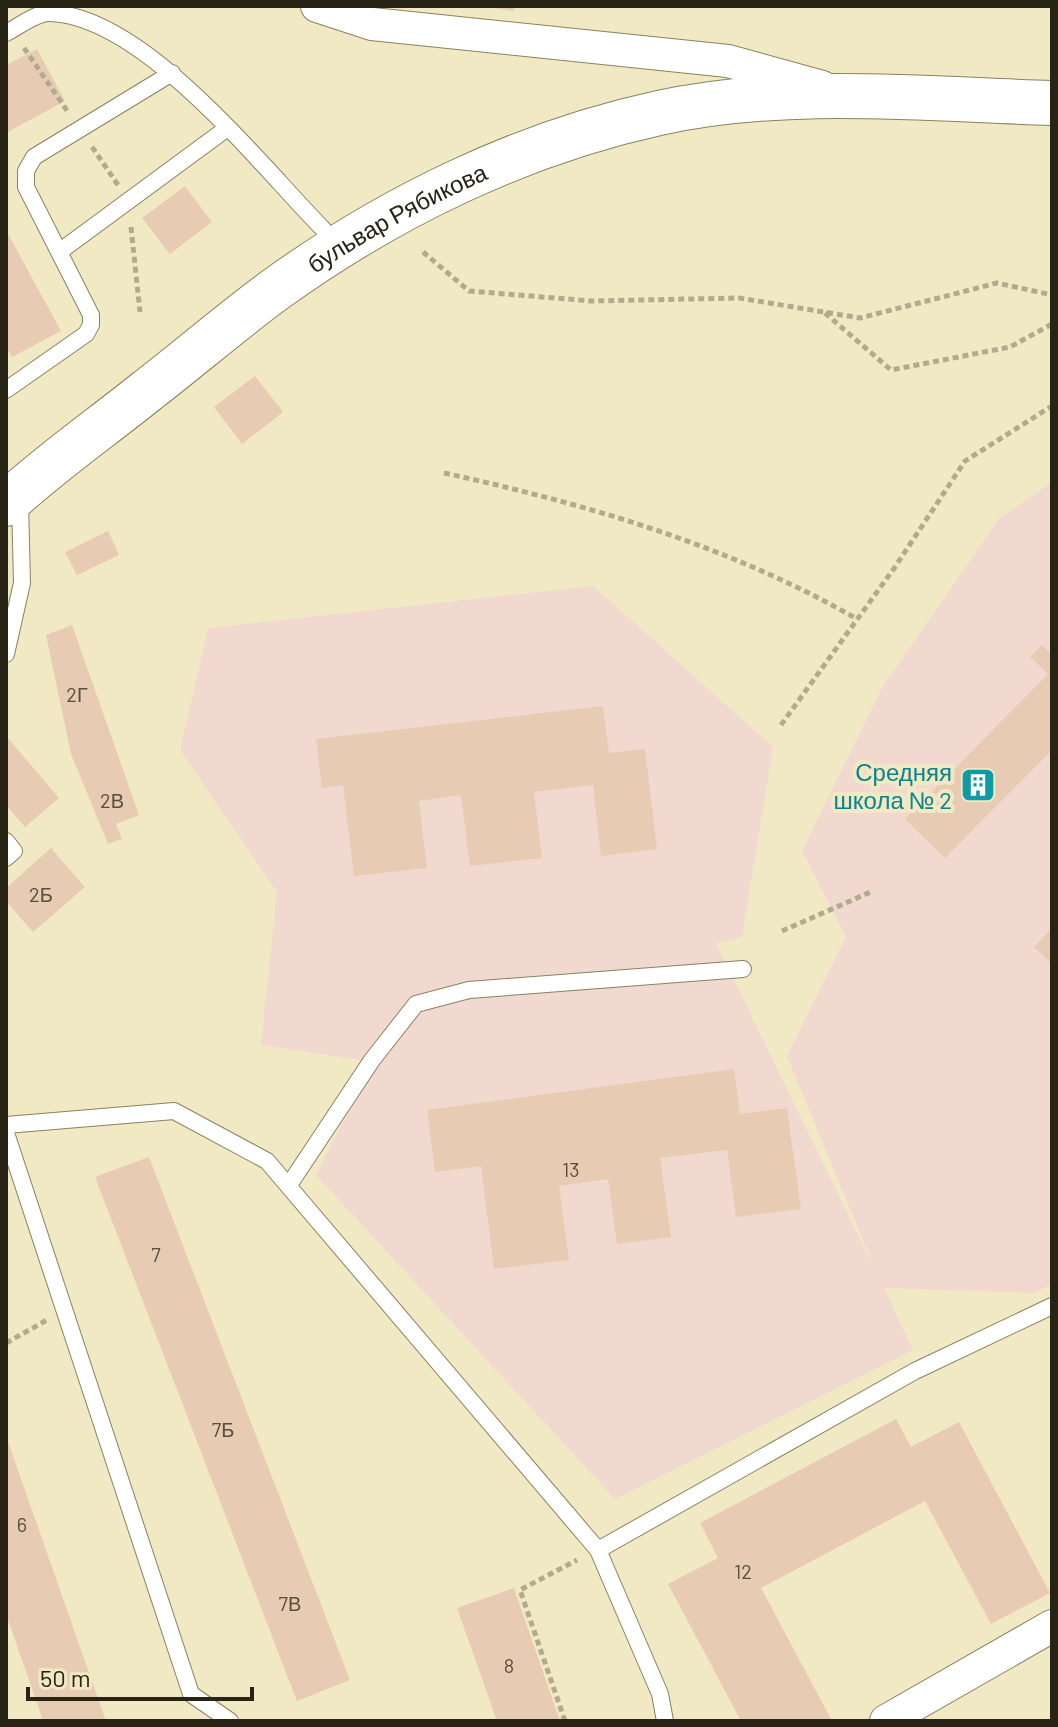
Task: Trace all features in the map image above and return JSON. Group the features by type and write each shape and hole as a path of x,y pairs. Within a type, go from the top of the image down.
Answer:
{"main road":[{"name":"бульвар Рябикова","path":"13,497 275,290 336,249 453,184 590,132 660,113 739,101 860,98 1052,103"}],"street":[{"path":"317,6 372,24 728,61 860,98"},
{"path":"886,1721 1052,1626"}],"lane":[{"path":"9,32 46,12 95,20 172,73 323,229 336,249"},
{"path":"6,390 86,334 91,325 91,315 26,187 26,171 34,157 172,73"},
{"path":"59,252 226,129"},
{"path":"6,654 22,583 13,497"},
{"path":"6,841 14,851 6,858"},
{"path":"289,1185 372,1060 416,1004 469,990 743,969"},
{"path":"6,1125 174,1111 267,1161 598,1550 660,1694 665,1721"},
{"path":"6,1133 191,1694 230,1721"},
{"path":"598,1550 915,1371 1052,1306"}],"path":[{"path":"9,32 129,200 140,312"},
{"path":"423,252 469,291 592,301 739,298 860,318 997,283 1052,295"},
{"path":"824,312 891,370 1010,347 1052,324"},
{"path":"781,725 965,461 1052,406"},
{"path":"444,473 529,491 673,535 823,600 857,619"},
{"path":"782,931 873,891"},
{"path":"6,1343 65,1311"},
{"path":"565,1721 520,1590 598,1550"}],"shaded area":[{"path":"1052,482 1052,1284 1034,1293 884,1288 913,1350 615,1499 316,1175 373,1062 261,1045 277,892 180,750 208,628 593,586 773,747 742,937 716,943 875,1270 787,1056 846,937 802,851 882,688 999,519"}],"building":[{"path":"481,6 514,6 514,11"},
{"path":"37,49 65,101 6,133 6,65"},
{"path":"185,186 212,222 170,254 142,218"},
{"path":"6,230 61,331 12,357 6,347"},
{"path":"255,376 283,412 242,444 214,407"},
{"path":"108,531 119,555 77,575 65,552"},
{"path":"72,625 139,815 116,824 122,839 108,844 71,754 46,635"},
{"name":"Средняя школа № 2","path":"1042,645 1052,655 1052,750 945,858 905,819 1048,674 1030,657"},
{"path":"603,706 609,753 645,749 657,849 601,856 593,785 534,792 542,858 470,866 461,795 419,801 427,868 354,876 343,785 322,788 316,739"},
{"path":"6,736 59,798 25,827 6,805"},
{"path":"51,848 85,887 33,932 6,901 6,888"},
{"path":"1052,928 1052,964 1034,947"},
{"path":"734,1069 740,1114 787,1108 801,1209 736,1217 727,1150 660,1158 671,1237 617,1244 608,1179 559,1186 569,1260 494,1269 481,1166 435,1172 427,1110"},
{"path":"149,1157 350,1680 297,1701 95,1177"},
{"path":"896,1419 911,1447 959,1422 1050,1593 991,1624 925,1501 761,1588 832,1721 741,1721 668,1584 718,1558 700,1523"},
{"path":"6,1436 106,1721 43,1721 6,1614"},
{"path":"514,1588 560,1721 497,1721 457,1608"}],"place":[{"name":"Средняя школа № 2","path":"978,785"}]}
